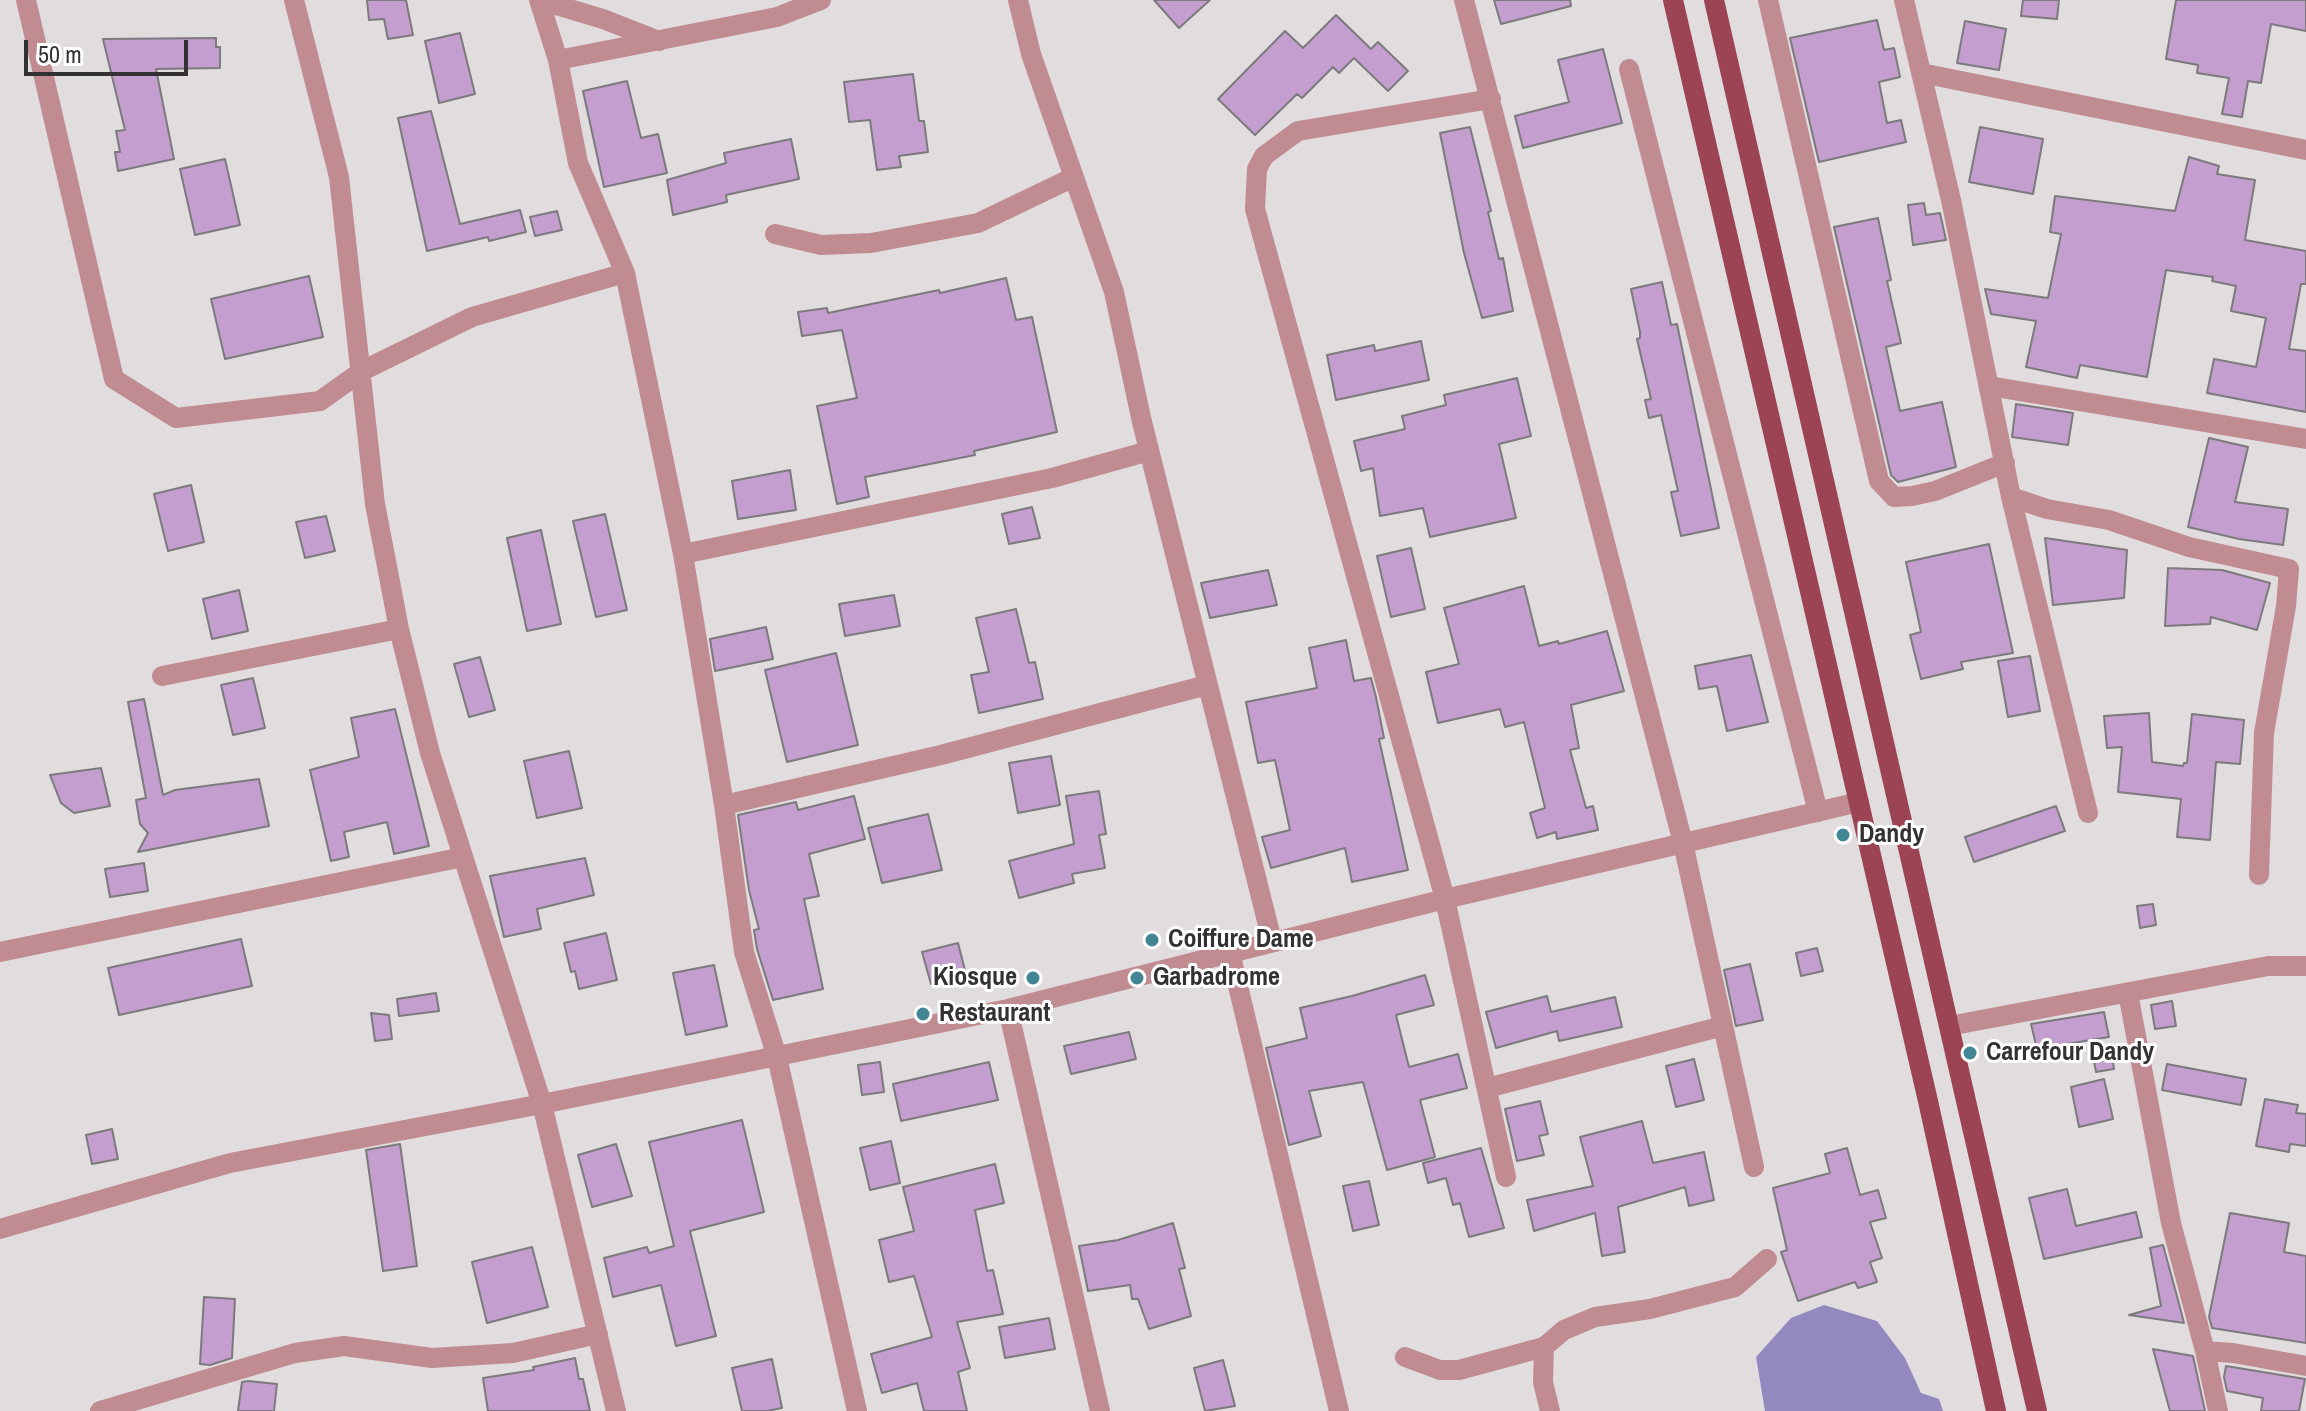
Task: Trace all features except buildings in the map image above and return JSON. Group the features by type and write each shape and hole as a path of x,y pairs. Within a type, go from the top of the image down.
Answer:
{"main road":[{"path":"1673,0 1928,1101 1996,1411"},
{"path":"1714,0 2037,1411"}],"street":[{"path":"26,0 114,379 176,418 320,401 362,371 472,317 625,273"},
{"path":"294,0 339,177 375,504 399,629 430,753 542,1104 616,1411"},
{"path":"539,0 603,19 659,41"},
{"path":"539,0 558,60 578,163 625,273 683,554 724,805 744,952 777,1057 857,1411"},
{"path":"558,60 777,17 821,0"},
{"path":"1018,0 1031,54 1114,292 1149,451 1272,941"},
{"path":"1464,0 1683,843 1754,1167"},
{"path":"1768,0 1879,481 1894,497 1912,496 1935,491 2005,463"},
{"path":"1904,0 2011,497 2088,813"},
{"path":"1629,69 1818,812"},
{"path":"1921,73 2306,150"},
{"path":"1491,99 1298,131 1264,156 1257,169 1255,209 1445,899 1506,1177"},
{"path":"775,234 821,245 871,243 947,229 978,223 1074,177"},
{"path":"1989,386 2306,439"},
{"path":"683,554 1052,478 1149,451"},
{"path":"2011,497 2047,509 2109,520 2189,547 2297,570 2286,606 2264,733 2259,875"},
{"path":"162,676 399,629"},
{"path":"724,805 941,755 1207,685"},
{"path":"0,1229 230,1163 542,1104 1008,1009 1272,941 1859,802"},
{"path":"0,952 463,857"},
{"path":"1230,952 1339,1411"},
{"path":"1949,1026 2268,966 2306,966"},
{"path":"2128,993 2171,1223 2218,1411"},
{"path":"1008,1009 1100,1411"},
{"path":"1487,1088 1723,1026"},
{"path":"1405,1357 1440,1370 1459,1370 1544,1347 1564,1330 1595,1317 1650,1309 1735,1287 1767,1259"},
{"path":"100,1411 307,1351 344,1346 432,1358 513,1353 598,1334"},
{"path":"1544,1347 1543,1382 1550,1411"},
{"path":"2205,1351 2306,1366"}],"shaded area":[{"path":"1824,1305 1877,1321 1905,1358 1921,1393 1939,1399 1943,1411 1765,1411 1756,1357 1791,1318"}],"place":[{"name":"Dandy","path":"1843,835"},
{"name":"Coiffure Dame","path":"1152,940"},
{"name":"Kiosque","path":"1033,978"},
{"name":"Garbadrome","path":"1137,978"},
{"name":"Restaurant","path":"923,1014"},
{"name":"Carrefour Dandy","path":"1970,1053"}]}
